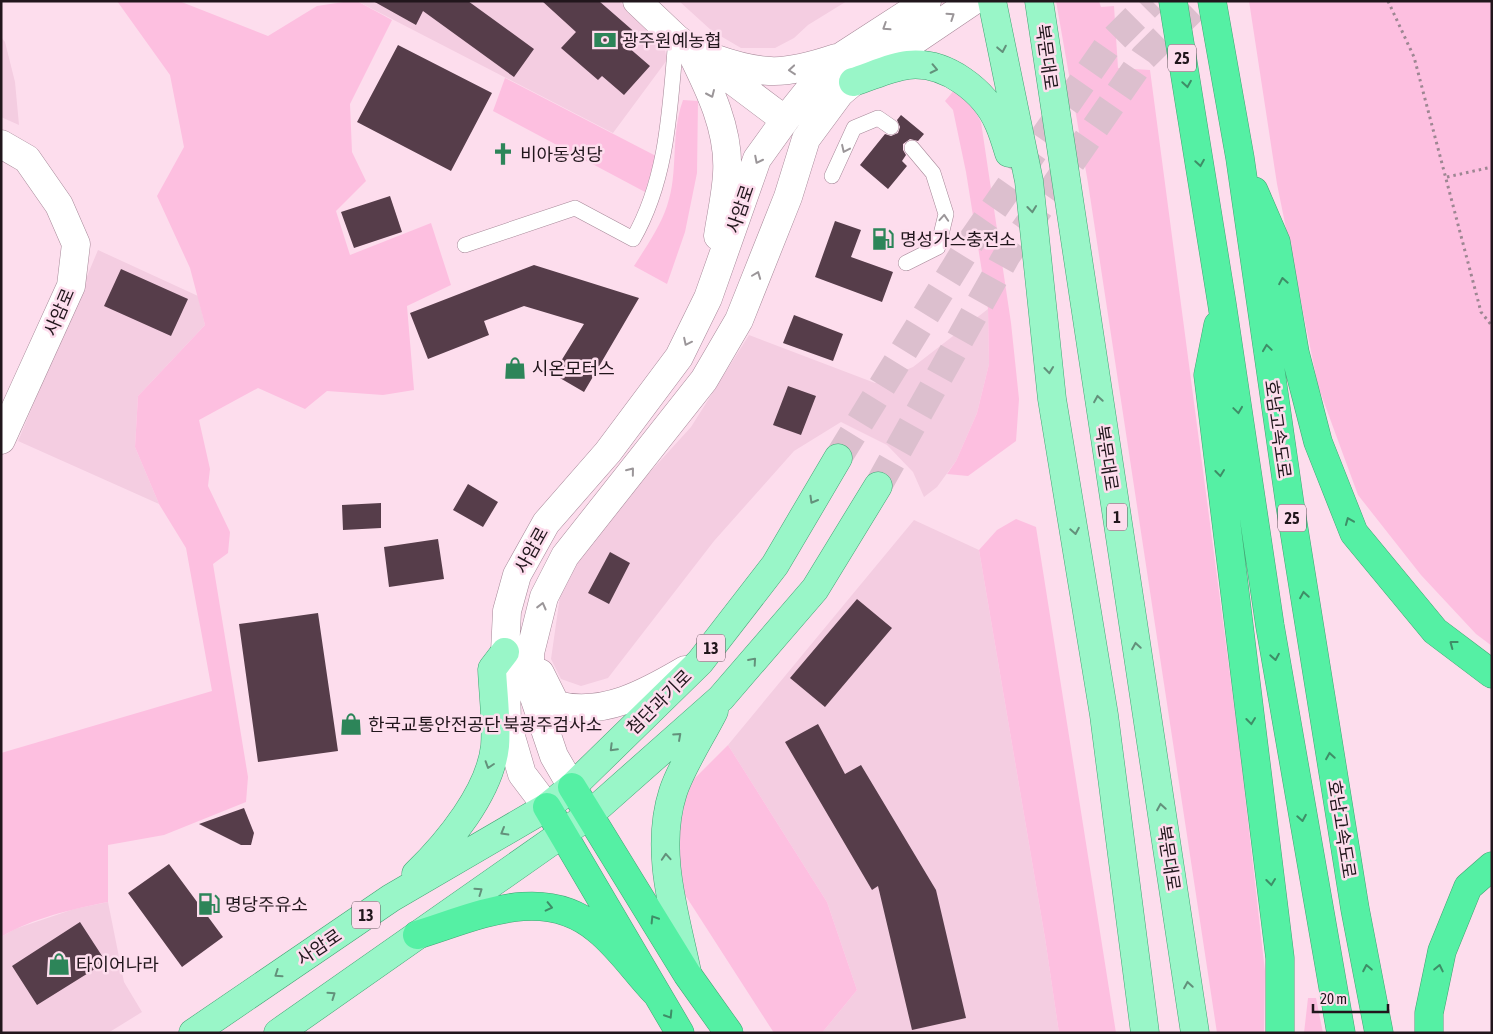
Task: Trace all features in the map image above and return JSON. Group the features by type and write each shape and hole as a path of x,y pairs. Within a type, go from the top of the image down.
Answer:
{"highway":[{"name":"호남고속도로","path":"1173,1 1222,304 1270,626 1341,1033"},
{"name":"호남고속도로","path":"1212,1 1240,158 1290,505 1355,909 1379,1033"},
{"path":"1240,158 1276,242 1295,353 1318,442 1354,533 1435,631 1492,674"},
{"path":"1222,304 1208,375 1280,958 1280,1033"},
{"path":"572,787 687,974 729,1033"},
{"path":"547,807 680,1033"},
{"path":"1429,1033 1429,1013 1442,951 1468,887 1492,866"},
{"path":"417,935 497,910 524,904 542,906 562,911 598,930 655,992"}],"main road":[{"path":"992,1 1029,181 1052,399 1104,715 1145,1033"},
{"name":"북문대로","path":"1039,1 1195,1033"},
{"path":"853,82 908,65 938,69 964,81 984,98 999,123 1009,152 1029,181"},
{"name":"첨단과기로","path":"547,807 572,787 700,662 775,565 838,458"},
{"name":"13","path":"278,1033 589,815 721,698 815,589 878,486"},
{"path":"391,898 426,863 454,831 481,788 495,746 492,669 518,653"},
{"path":"687,974 668,880 664,832 673,791 721,698"},
{"name":"사암로","path":"193,1033 391,898 547,807"}],"street":[{"path":"637,1 683,44 786,120"},
{"name":"사암로","path":"572,787 554,756 518,653 507,611 516,575 546,523 608,452 679,357 708,298 757,159 813,85 839,58 927,1"},
{"name":"사암로","path":"547,807 522,774 507,723 518,653 544,597 566,556 704,380 739,320 788,197 806,139 840,93 853,82 973,1"},
{"path":"683,44 754,70 776,72 800,70 839,58"},
{"path":"683,44 715,102 725,148 727,173 708,298"},
{"name":"사암로","path":"1,144 27,159 59,205 76,244 71,286 1,440"},
{"name":"사암로","path":"518,653 556,705 574,710 595,709 619,703 653,689 700,662"}],"lane":[{"path":"464,245 575,208 632,239 650,206 658,181 683,44"},
{"path":"832,176 854,128 878,118 891,127"},
{"path":"906,263 938,247 946,214 933,173 912,148"}],"path":[{"path":"1388,1 1414,57 1481,312 1492,326"},
{"path":"1447,177 1492,167"}],"shaded area":[{"path":"117,1 179,1 268,36 317,6 350,1 357,1 392,20 350,104 352,152 366,181 336,211 350,255 431,223 451,285 407,306 414,390 383,395 327,391 305,409 258,388 199,420 210,469 208,486 230,532 228,553 213,564 248,777 246,802 164,835 108,845 108,902 39,919 1,937 1,753 212,691 186,548 159,504 135,447 138,396 205,325 190,268 157,196 184,147 170,75"},
{"path":"357,1 619,1 664,45 667,60 613,133"},
{"path":"679,1 847,1 808,25 794,38 775,48 741,48 712,31"},
{"path":"1056,1 1099,1 1101,7 1114,6 1118,68 1150,70 1240,750 1265,971 1264,1033 1217,1033 1088,183"},
{"path":"1249,1 1492,1 1492,646 1476,634 1421,575 1358,495 1318,386 1277,184"},
{"path":"1,37 5,42 15,82 19,125 1,117"},
{"path":"505,78 656,156 645,192 493,111"},
{"path":"956,88 965,93 981,122 1011,323 1019,399 1016,441 968,476 947,474 956,461 977,413 989,364 988,309 966,172 953,110 945,101"},
{"path":"683,100 698,101 697,173 685,232 667,284 634,266 657,229 671,193 677,127"},
{"path":"98,250 198,296 205,325 138,396 135,447 159,504 18,441"},
{"path":"988,309 989,364 977,413 956,461 937,487 924,497 913,472 887,445 841,422 794,451 714,541 608,678 581,686 561,679 551,659 562,582 600,527 691,427 749,335 875,383 913,367"},
{"path":"1016,519 1036,527 1116,1033 1059,1033 1045,938 979,550 997,530"},
{"path":"914,520 979,550 1045,938 1059,1033 822,1033 857,990 827,902 728,745"},
{"path":"728,745 827,902 857,990 822,1033 774,1033 680,887 674,817 685,788"},
{"path":"108,902 124,982 142,1012 108,1033 1,1033 1,937 15,929 74,909"},
{"path":"1308,998 1316,998 1323,1033 1304,1033"}],"building":[{"path":"373,1 468,1 534,49 514,77 423,11 416,25"},
{"path":"542,1 599,1 638,35 628,47 650,66 624,95 602,76 598,80 561,48 576,32"},
{"path":"398,45 492,93 451,171 357,122"},
{"path":"901,115 924,134 918,141 910,139 903,144 903,150 906,155 902,161 907,166 888,189 860,165 885,134 891,136 898,133 900,127 897,120"},
{"path":"390,196 402,232 354,248 341,212"},
{"path":"835,221 861,230 851,257 893,272 882,302 815,277"},
{"path":"534,265 639,298 584,392 553,374 584,324 524,306 484,321 489,335 428,359 410,313"},
{"path":"121,269 188,299 171,336 104,306"},
{"path":"794,315 843,334 833,361 783,343"},
{"path":"788,386 816,396 801,435 773,425"},
{"path":"468,484 498,502 483,527 453,510"},
{"path":"381,503 381,528 343,530 342,505"},
{"path":"438,539 444,579 389,587 384,547"},
{"path":"610,552 630,563 609,604 588,593"},
{"path":"857,599 892,628 825,707 790,678"},
{"path":"318,613 338,751 258,762 239,624"},
{"path":"818,724 845,774 861,765 936,890 966,1018 912,1030 878,886 872,890 785,742"},
{"path":"244,808 254,833 251,845 241,845 199,824"},
{"path":"169,864 223,937 182,967 128,893"},
{"name":"타이어나라","path":"80,922 106,962 37,1005 12,966"}],"tunnel":[{"path":"838,458 970,243 1108,45 1152,1"},
{"path":"878,486 1007,255 1144,57 1201,1"}],"place":[{"name":"광주원예농협","path":"605,40"},
{"name":"비아동성당","path":"503,154"},
{"name":"명성가스충전소","path":"883,239"},
{"name":"시온모터스","path":"515,368"},
{"name":"한국교통안전공단 북광주검사소","path":"351,724"},
{"name":"명당주유소","path":"209,904"},
{"name":"타이어나라","path":"59,964"}]}
